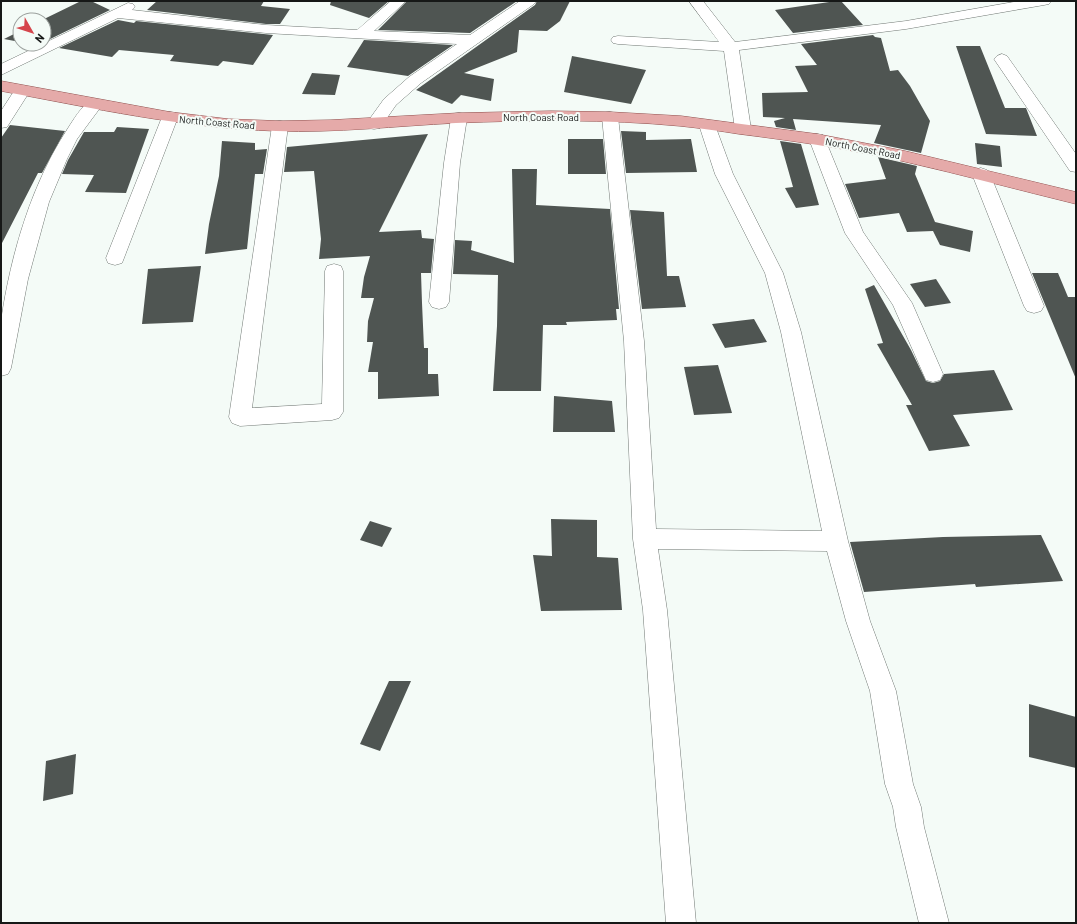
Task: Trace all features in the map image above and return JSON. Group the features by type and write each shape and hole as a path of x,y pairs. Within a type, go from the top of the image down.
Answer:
{"main road":[{"name":"North Coast Road","path":"1,86 170,118 228,124 280,126 374,124 459,118 551,116 610,117 681,121 817,139 905,156 1076,198"}],"street":[{"path":"1,70 140,1"},
{"path":"361,35 400,1"},
{"path":"374,124 390,102 415,80 529,1"},
{"path":"696,1 731,47 744,129"},
{"path":"618,40 731,47 906,25 1044,1"},
{"path":"116,13 266,29 472,40"},
{"path":"1002,59 1076,167"},
{"path":"1,123 22,91"},
{"path":"1,368 22,266 42,196 70,137 81,118 95,104"},
{"path":"610,117 634,341 645,539 655,610 681,923"},
{"path":"115,258 170,118"},
{"path":"440,302 452,163 459,118"},
{"path":"707,124 724,174 774,273 791,332 836,541 858,621 883,691 899,784 907,807 910,827 934,923"},
{"path":"280,126 240,417 332,412 334,271"},
{"path":"817,139 854,233 902,303 933,374"},
{"path":"981,174 1034,306"},
{"path":"645,539 836,541"}],"building":[{"path":"81,1 91,1 110,10 52,38 52,15"},
{"path":"157,1 264,1 261,6 290,9 280,24 266,24 147,10"},
{"path":"331,1 389,1 369,18 330,5"},
{"path":"407,1 517,1 470,33 378,30"},
{"path":"537,1 570,1 560,21 547,31 519,30 517,52 464,73 494,79 491,101 461,95 452,104 416,90 535,5"},
{"path":"841,1 863,25 793,33 775,10"},
{"path":"118,20 134,23 136,21 273,35 253,65 223,61 218,66 170,61 174,55 119,50 112,57 59,48"},
{"path":"12,35 12,40 4,39"},
{"path":"873,35 881,38 890,71 898,70 910,86 930,121 921,153 874,143 881,125 793,119 796,130 776,127 774,121 785,118 763,117 762,93 808,92 795,66 817,65 801,44"},
{"path":"364,40 453,45 408,76 347,67"},
{"path":"956,46 980,46 1005,108 1026,108 1037,136 986,134"},
{"path":"572,56 646,70 631,104 564,92"},
{"path":"312,73 340,75 335,95 302,94"},
{"path":"10,125 65,131 42,173 38,173 1,245 1,138"},
{"path":"117,127 149,129 126,193 85,192 94,175 62,174 68,160 84,132 114,132"},
{"path":"621,131 646,132 646,140 691,139 697,172 626,173"},
{"path":"428,134 379,232 421,230 422,238 434,239 431,273 421,273 424,348 428,348 428,374 438,374 439,396 378,399 378,372 368,372 373,342 367,342 368,321 374,298 361,298 364,277 370,256 319,259 321,239 314,171 284,172 287,147"},
{"path":"568,139 603,139 606,174 568,174"},
{"path":"222,141 255,143 255,150 267,149 263,174 255,174 247,249 205,254 209,224 219,176"},
{"path":"780,141 801,144 819,205 796,208 785,188 793,187"},
{"path":"975,143 1000,146 1002,167 977,164"},
{"path":"878,157 917,166 915,174 935,222 973,231 970,252 940,245 933,231 907,232 899,213 859,218 845,184 886,179"},
{"path":"512,169 537,169 536,205 610,209 619,309 616,309 617,320 566,322 567,325 543,325 541,391 493,391 498,275 453,274 455,240 472,241 471,250 514,263"},
{"path":"630,210 664,212 667,276 679,276 686,307 642,309"},
{"path":"201,266 193,322 142,324 148,269"},
{"path":"1032,273 1058,273 1068,297 1076,297 1076,379"},
{"path":"936,279 951,303 925,307 910,284"},
{"path":"874,285 911,350 926,381 933,383 940,381 944,374 994,370 1013,410 953,415 970,446 929,451 906,405 912,405 877,344 883,343 865,289"},
{"path":"754,319 767,342 725,348 712,324"},
{"path":"718,365 732,413 694,415 684,367"},
{"path":"554,396 612,401 615,432 553,432"},
{"path":"551,519 597,520 597,557 618,558 622,610 541,611 533,555 552,556"},
{"path":"370,521 392,528 382,547 360,540"},
{"path":"1041,535 1063,581 976,587 975,584 864,592 850,542 943,537"},
{"path":"389,681 411,681 380,751 360,744"},
{"path":"1029,704 1076,717 1076,768 1029,757"},
{"path":"76,754 73,794 43,801 46,761"}]}
